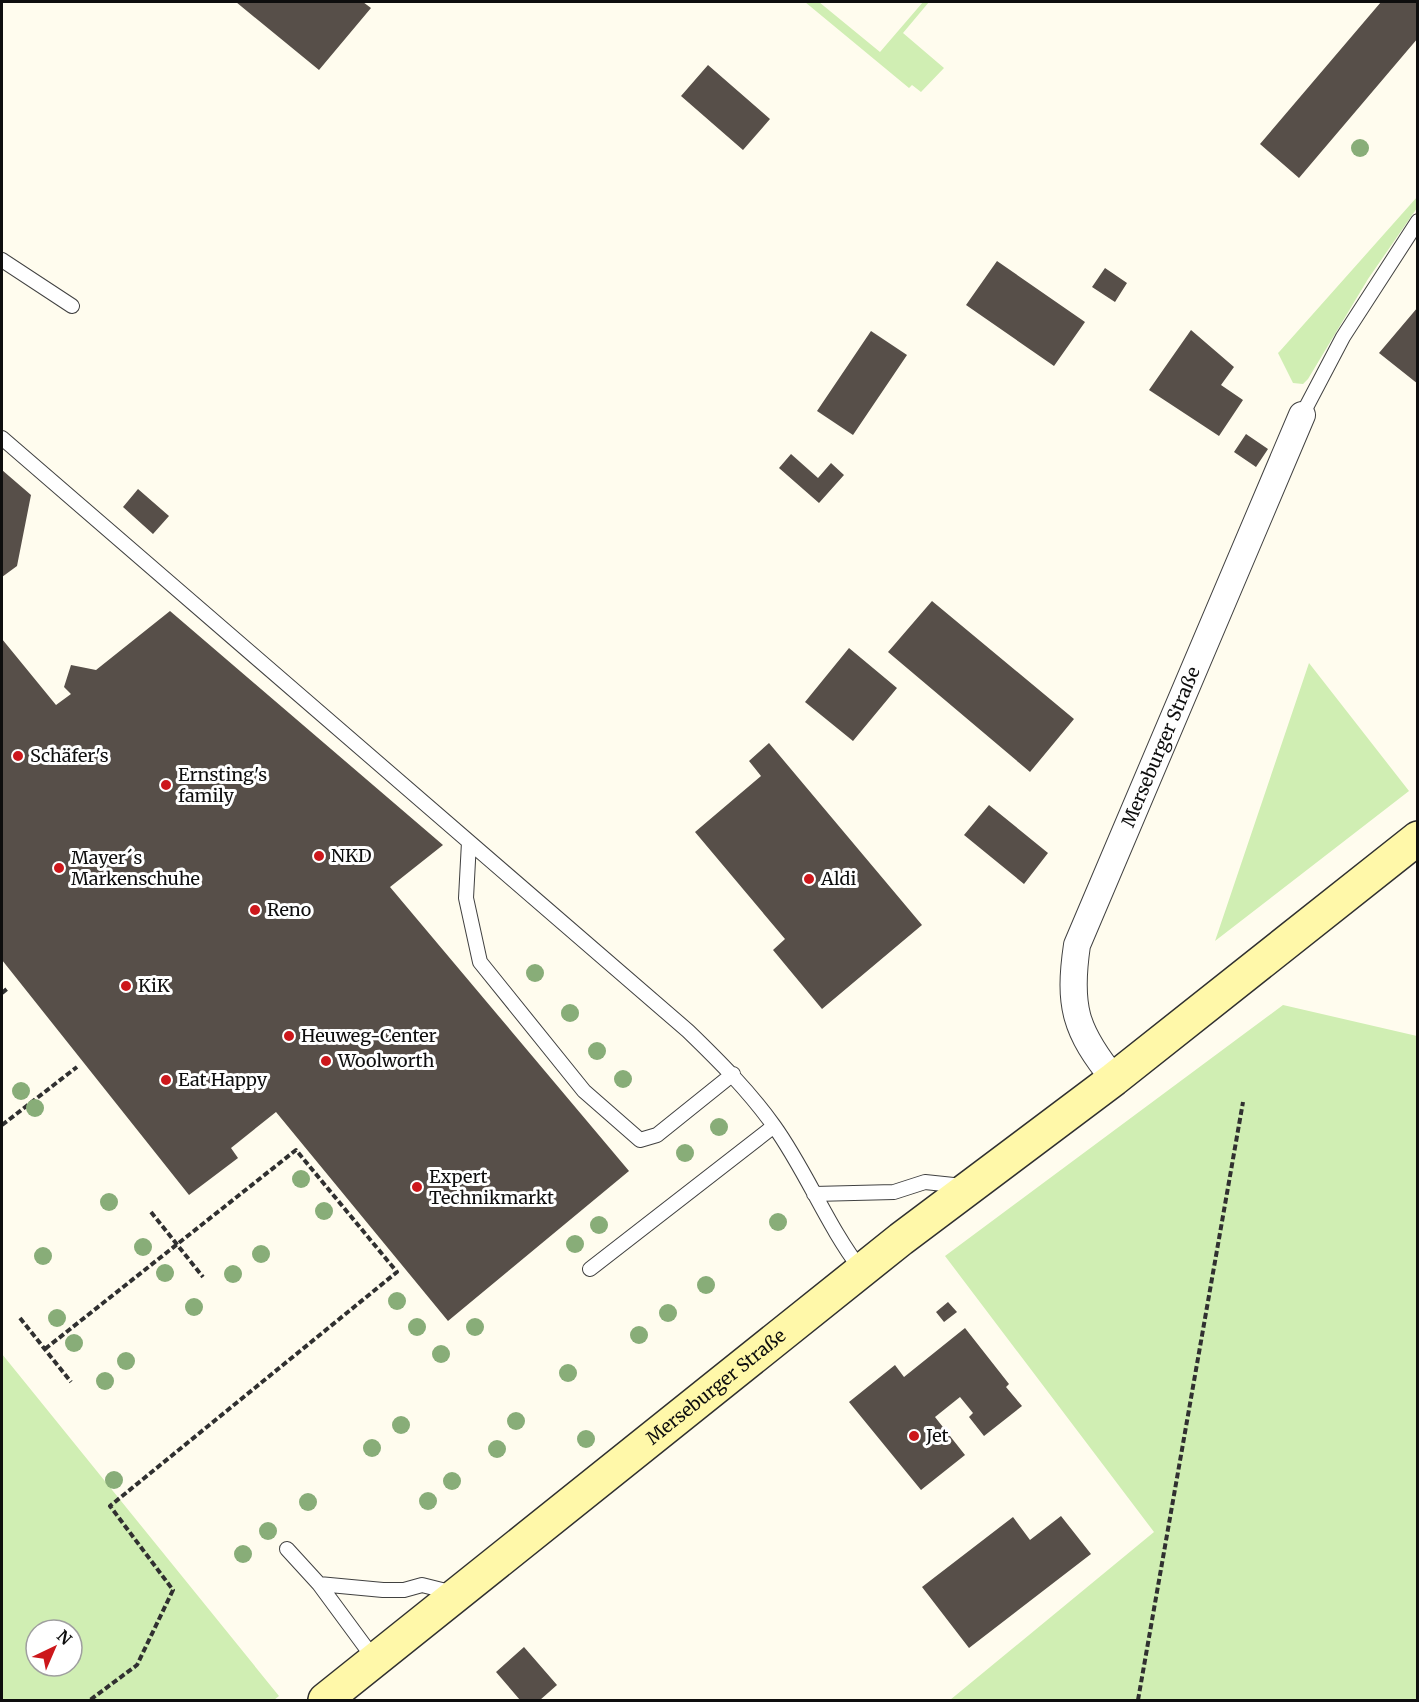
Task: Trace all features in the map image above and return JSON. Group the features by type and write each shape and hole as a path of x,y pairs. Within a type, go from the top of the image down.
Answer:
{"main road":[{"name":"Merseburger Straße","path":"325,1701 968,1187 1114,1079 1418,838"}],"street":[{"name":"Merseburger Straße","path":"1114,1079 1096,1057 1080,1029 1073,1001 1077,945 1302,415"}],"lane":[{"path":"1302,415 1343,337 1418,221"},
{"path":"2,260 72,306"},
{"path":"2,438 688,1031 733,1074 774,1126 841,1243 862,1271"},
{"path":"469,842 466,898 480,962 592,1098 640,1140 657,1135 733,1074"},
{"path":"590,1269 774,1126"},
{"path":"814,1194 894,1192 925,1182 968,1187"},
{"path":"287,1550 319,1584 375,1660"},
{"path":"319,1584 383,1590 404,1590 422,1585 458,1594"}],"path":[{"path":"2,993 8,988"},
{"path":"2,1125 77,1066"},
{"path":"1138,1701 1243,1102"},
{"path":"45,1349 296,1150 397,1272 110,1506 173,1590 137,1665 90,1701"},
{"path":"152,1212 203,1277"},
{"path":"20,1318 71,1383"}],"green space":[{"path":"805,2 819,2 880,52 923,2 929,2 903,33 944,68 921,92 912,85 909,88"},
{"path":"1417,197 1417,208 1368,279 1308,379 1303,384 1293,383 1278,353"},
{"path":"1309,663 1409,791 1215,941"},
{"path":"1283,1005 1417,1036 1417,1700 950,1700 1154,1532 945,1256"},
{"path":"2,1354 279,1696 274,1700 2,1700"}],"building":[{"path":"236,2 363,2 371,8 319,70"},
{"path":"1381,2 1418,2 1418,38 1299,178 1260,144"},
{"path":"708,65 770,119 743,150 681,96"},
{"path":"997,261 1085,322 1054,366 966,305"},
{"path":"1105,268 1127,283 1115,302 1092,287"},
{"path":"1418,307 1418,384 1379,353"},
{"path":"1191,330 1234,367 1221,385 1243,400 1219,436 1149,390"},
{"path":"871,331 907,355 853,435 817,411"},
{"path":"1246,434 1268,449 1256,467 1234,452"},
{"path":"791,454 818,478 831,463 844,475 819,503 779,468"},
{"path":"2,470 31,495 17,566 2,577"},
{"path":"138,489 169,516 153,534 123,507"},
{"path":"932,601 1074,719 1030,772 888,652"},
{"name":"Heuweg-Center","path":"170,611 443,845 390,887 629,1171 448,1321 276,1112 231,1148 238,1158 189,1195 2,960 2,639 56,705 71,694 64,687 71,665 96,670"},
{"path":"849,648 897,688 853,741 805,702"},
{"name":"Aldi","path":"769,743 922,925 822,1009 773,950 785,939 695,832 761,776 749,761"},
{"path":"989,805 1048,853 1024,884 964,835"},
{"path":"948,1302 957,1312 944,1322 936,1312"},
{"name":"Jet","path":"965,1328 1009,1384 1006,1387 1022,1406 984,1436 969,1417 973,1413 960,1397 935,1417 965,1455 921,1490 849,1402 895,1365 904,1377"},
{"path":"1061,1516 1091,1554 969,1648 922,1587 1013,1517 1030,1540"},
{"path":"524,1647 557,1685 540,1700 520,1700 496,1672"}],"place":[{"name":"Schäfer's","path":"18,756"},
{"name":"Ernsting's family","path":"166,785"},
{"name":"NKD","path":"319,856"},
{"name":"Mayer´s Markenschuhe","path":"59,868"},
{"name":"Aldi","path":"809,879"},
{"name":"Reno","path":"255,910"},
{"name":"KiK","path":"126,986"},
{"name":"Heuweg-Center","path":"289,1036"},
{"name":"Woolworth","path":"326,1061"},
{"name":"Eat Happy","path":"166,1080"},
{"name":"Expert Technikmarkt","path":"417,1187"},
{"name":"Jet","path":"914,1436"}]}
